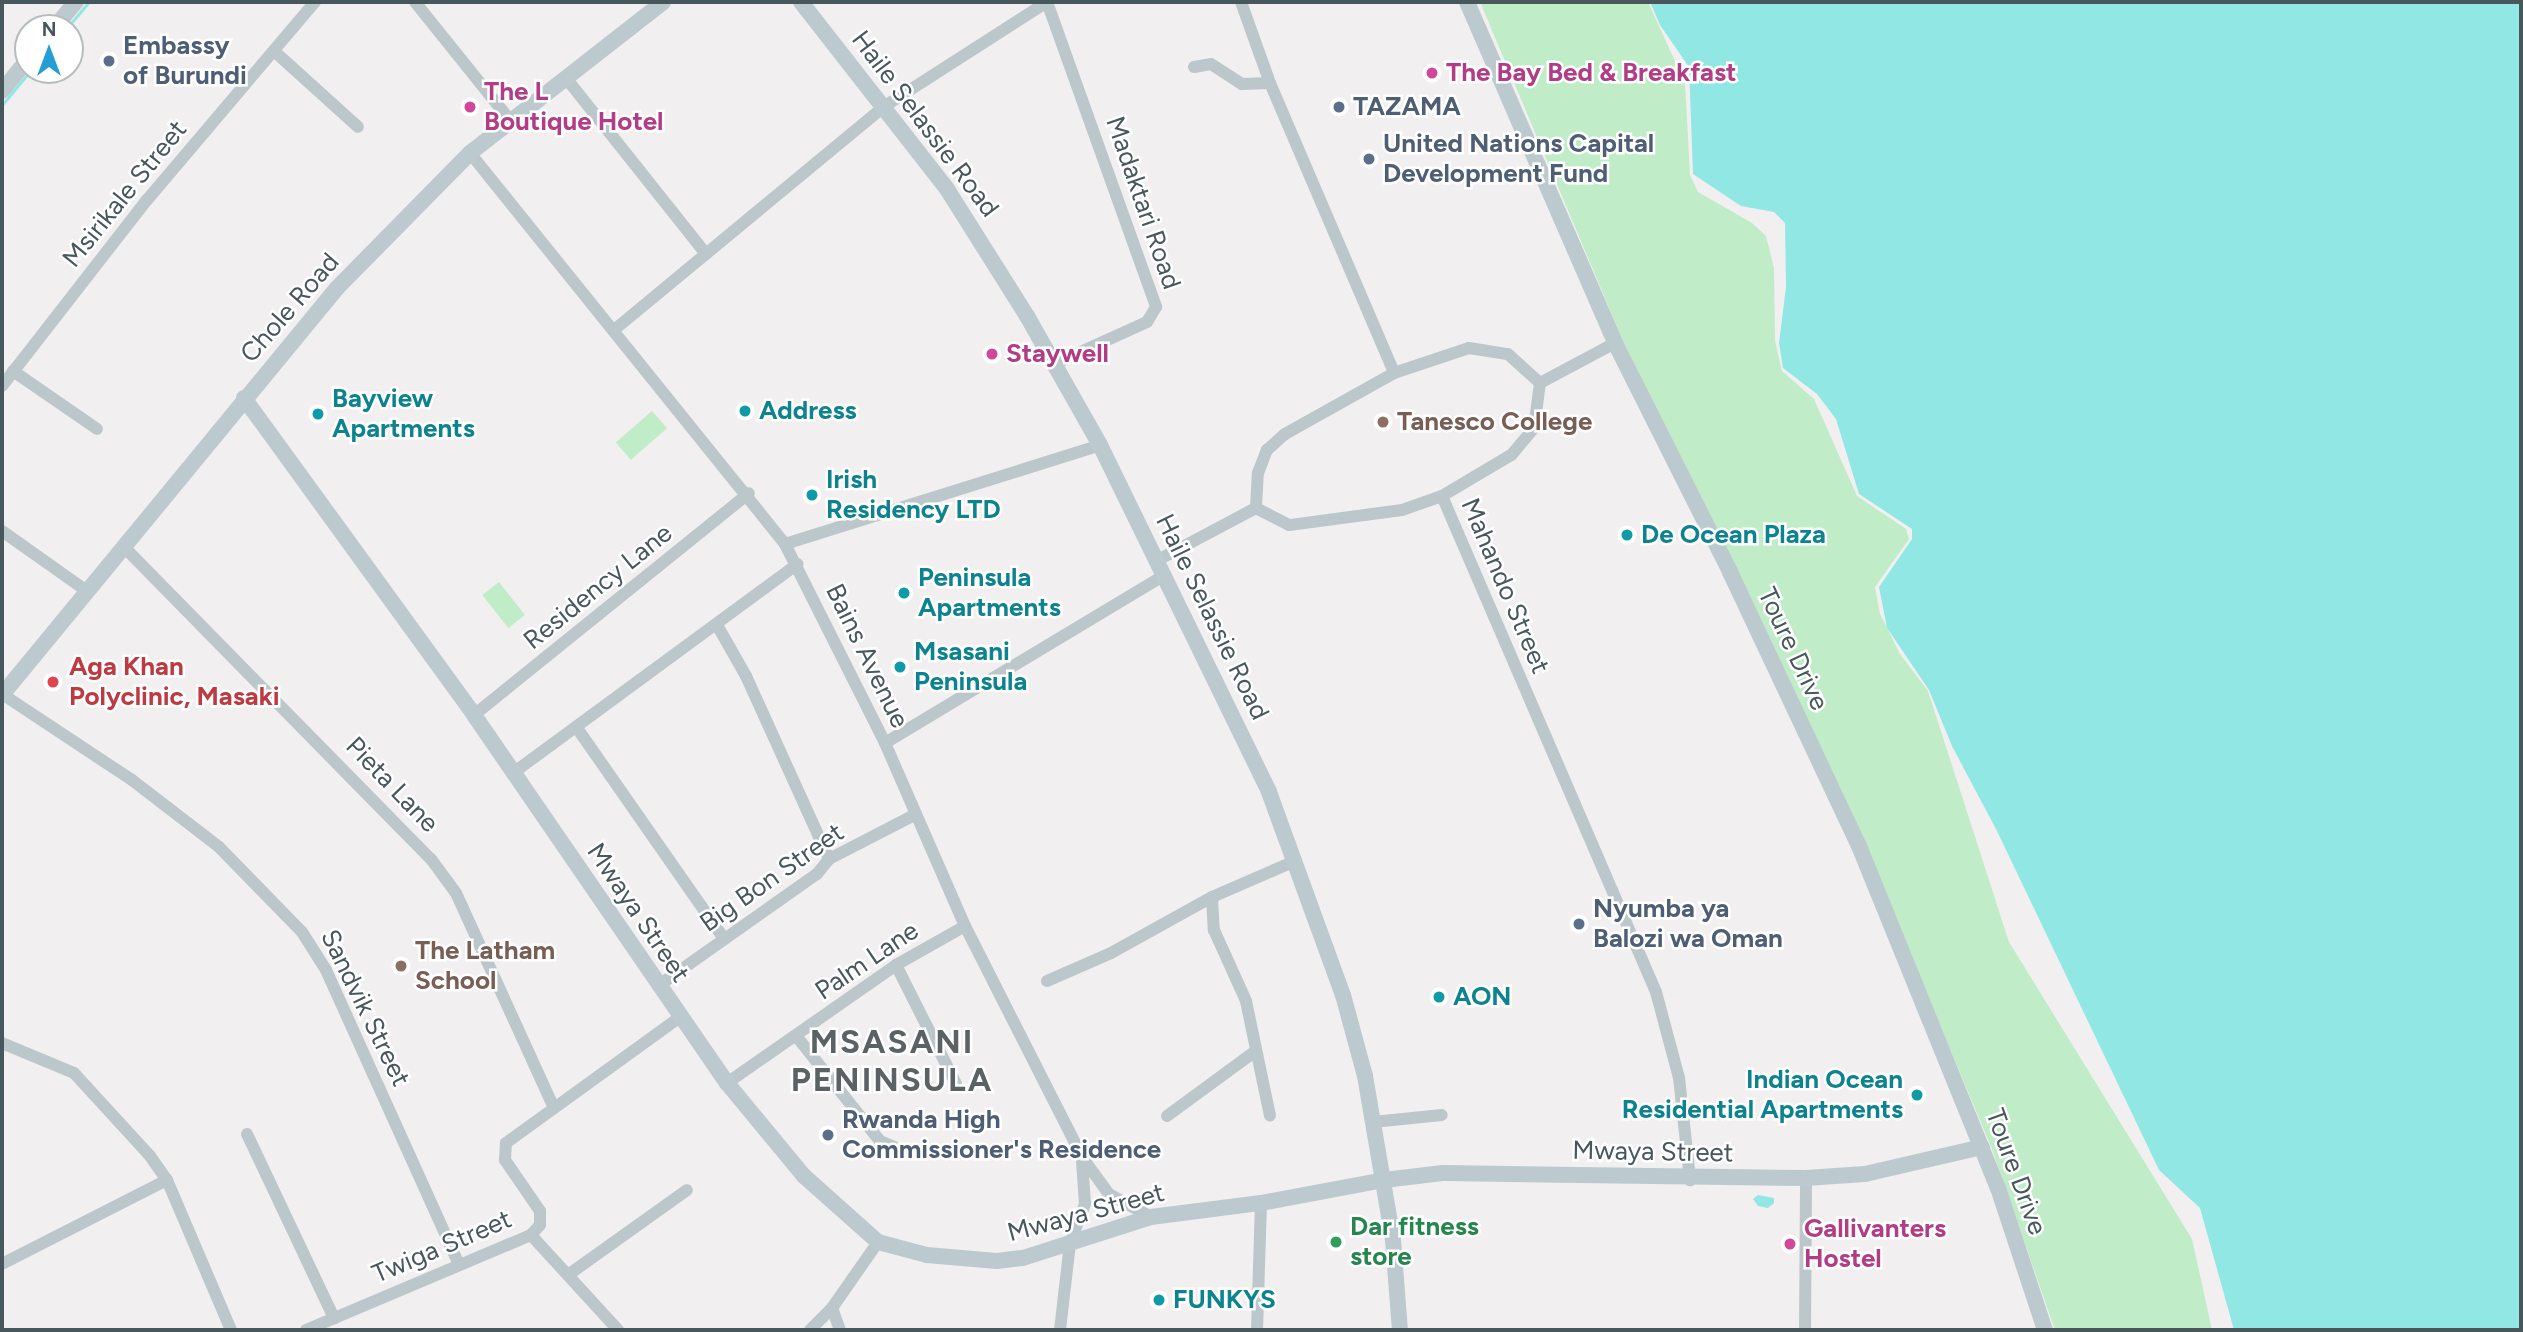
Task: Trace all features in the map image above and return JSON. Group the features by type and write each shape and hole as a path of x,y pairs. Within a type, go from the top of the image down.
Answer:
{"street":[{"name":"Msirikale Street","path":"2,386 147,200 316,2"},
{"path":"415,2 510,120"},
{"name":"Chole Road","path":"2,694 88,593 244,398 337,289 470,153 663,2"},
{"name":"Haile Selassie Road","path":"801,2 885,106 988,250 1100,445 1264,780 1343,995 1384,1180 1400,1330"},
{"path":"614,330 885,106 1047,2"},
{"name":"Madaktari Road","path":"1047,2 1156,307 1147,322 1054,364"},
{"path":"1241,2 1270,83 1394,373"},
{"name":"Toure Drive","path":"1466,2 1615,343 1859,846 1982,1147 2045,1330"},
{"path":"274,51 358,127"},
{"path":"1194,67 1211,64 1242,84 1270,83"},
{"path":"2,91 14,76"},
{"path":"566,78 706,254"},
{"name":"Bains Avenue","path":"470,153 749,494 785,544 885,743 965,926 1082,1157 1109,1194 1152,1217"},
{"path":"1256,508 1258,473 1267,450 1285,434 1394,373 1469,348 1489,348 1508,354 1540,383 1615,343"},
{"path":"13,370 97,429"},
{"name":"Mahando Street","path":"1540,383 1539,411 1525,443 1442,496 1656,992 1679,1078 1690,1180"},
{"name":"Mwaya Street","path":"244,398 474,715 727,1083 804,1176 878,1242 927,1255 997,1261 1023,1258 1152,1217 1261,1203 1384,1180 1443,1173 1690,1180 1806,1178 1875,1172 1982,1147"},
{"path":"785,544 1100,445"},
{"name":"Residency Lane","path":"474,715 749,494"},
{"path":"1256,508 1289,525 1304,525 1402,510 1442,496"},
{"path":"885,743 1256,508"},
{"path":"2,531 88,593"},
{"name":"Pieta Lane","path":"124,547 431,859 456,893 553,1106"},
{"path":"513,773 797,564"},
{"path":"717,625 746,676 829,859"},
{"name":"Sandvik Street","path":"2,694 132,780 219,847 302,932 327,970 459,1264"},
{"path":"577,728 724,939"},
{"name":"Big Bon Street","path":"659,986 817,874 829,859 915,814"},
{"path":"1047,981 1111,953 1212,897 1293,862"},
{"path":"1212,897 1214,930 1246,1001 1254,1052 1270,1116"},
{"name":"Palm Lane","path":"727,1083 797,1037 896,965 965,926"},
{"path":"896,965 956,1084"},
{"name":"Twiga Street","path":"306,1330 531,1235 540,1225 540,1211 503,1152 506,1143 553,1106 680,1017"},
{"path":"797,1037 880,1141 910,1154"},
{"path":"2,1043 74,1073 167,1180 231,1330"},
{"path":"1167,1116 1254,1052"},
{"path":"1373,1122 1442,1115"},
{"path":"247,1134 334,1318"},
{"path":"1060,1330 1070,1242 1085,1204 1082,1157"},
{"path":"1805,1330 1806,1178"},
{"path":"2,1264 167,1180"},
{"path":"568,1275 687,1189"},
{"path":"1257,1330 1261,1203"},
{"path":"531,1235 618,1330"},
{"path":"810,1330 832,1308 878,1242"},
{"path":"832,1308 840,1330"}],"green space":[{"path":"1480,2 1648,2 1685,83 1690,175 1698,192 1752,223 1766,236 1774,268 1775,341 1782,371 1814,399 1857,496 1906,529 1909,539 1875,587 1880,614 1900,654 1928,691 2009,942 2192,1239 2212,1330 2055,1330 1992,1149 1842,791 1624,343"},
{"path":"652,411 667,428 631,460 616,442"},
{"path":"499,582 525,615 508,628 482,595"}],"water":[{"path":"1650,2 2521,2 2521,1330 2234,1330 2200,1208 2159,1170 1997,831 1952,746 1929,690 1887,628 1879,587 1912,539 1912,529 1859,494 1836,419 1817,394 1783,368 1779,343 1786,287 1785,223 1774,212 1741,206 1693,174 1689,67 1660,25"},
{"path":"1758,1195 1774,1198 1774,1203 1768,1208 1758,1206 1753,1199"}],"waterway":[{"path":"79,14 89,2"},
{"path":"2,105 19,84"}],"place":[{"name":"Embassy of Burundi","path":"109,61"},
{"name":"The Bay Bed & Breakfast","path":"1432,73"},
{"name":"The L Boutique Hotel","path":"470,107"},
{"name":"TAZAMA","path":"1339,107"},
{"name":"United Nations Capital Development Fund","path":"1369,159"},
{"name":"Staywell","path":"992,354"},
{"name":"Address","path":"745,411"},
{"name":"Bayview Apartments","path":"318,414"},
{"name":"Tanesco College","path":"1383,422"},
{"name":"Irish Residency LTD","path":"812,495"},
{"name":"De Ocean Plaza","path":"1627,535"},
{"name":"Peninsula Apartments","path":"904,593"},
{"name":"Msasani Peninsula","path":"900,667"},
{"name":"Aga Khan Polyclinic, Masaki","path":"53,682"},
{"name":"Nyumba ya Balozi wa Oman","path":"1579,924"},
{"name":"The Latham School","path":"401,966"},
{"name":"AON","path":"1439,997"},
{"name":"Indian Ocean Residential Apartments","path":"1917,1095"},
{"name":"Rwanda High Commissioner's Residence","path":"828,1135"},
{"name":"Dar fitness store","path":"1336,1242"},
{"name":"Gallivanters Hostel","path":"1790,1244"},
{"name":"FUNKYS","path":"1159,1300"}],"district":[{"name":"MSASANI PENINSULA","path":"892,1061"}]}
